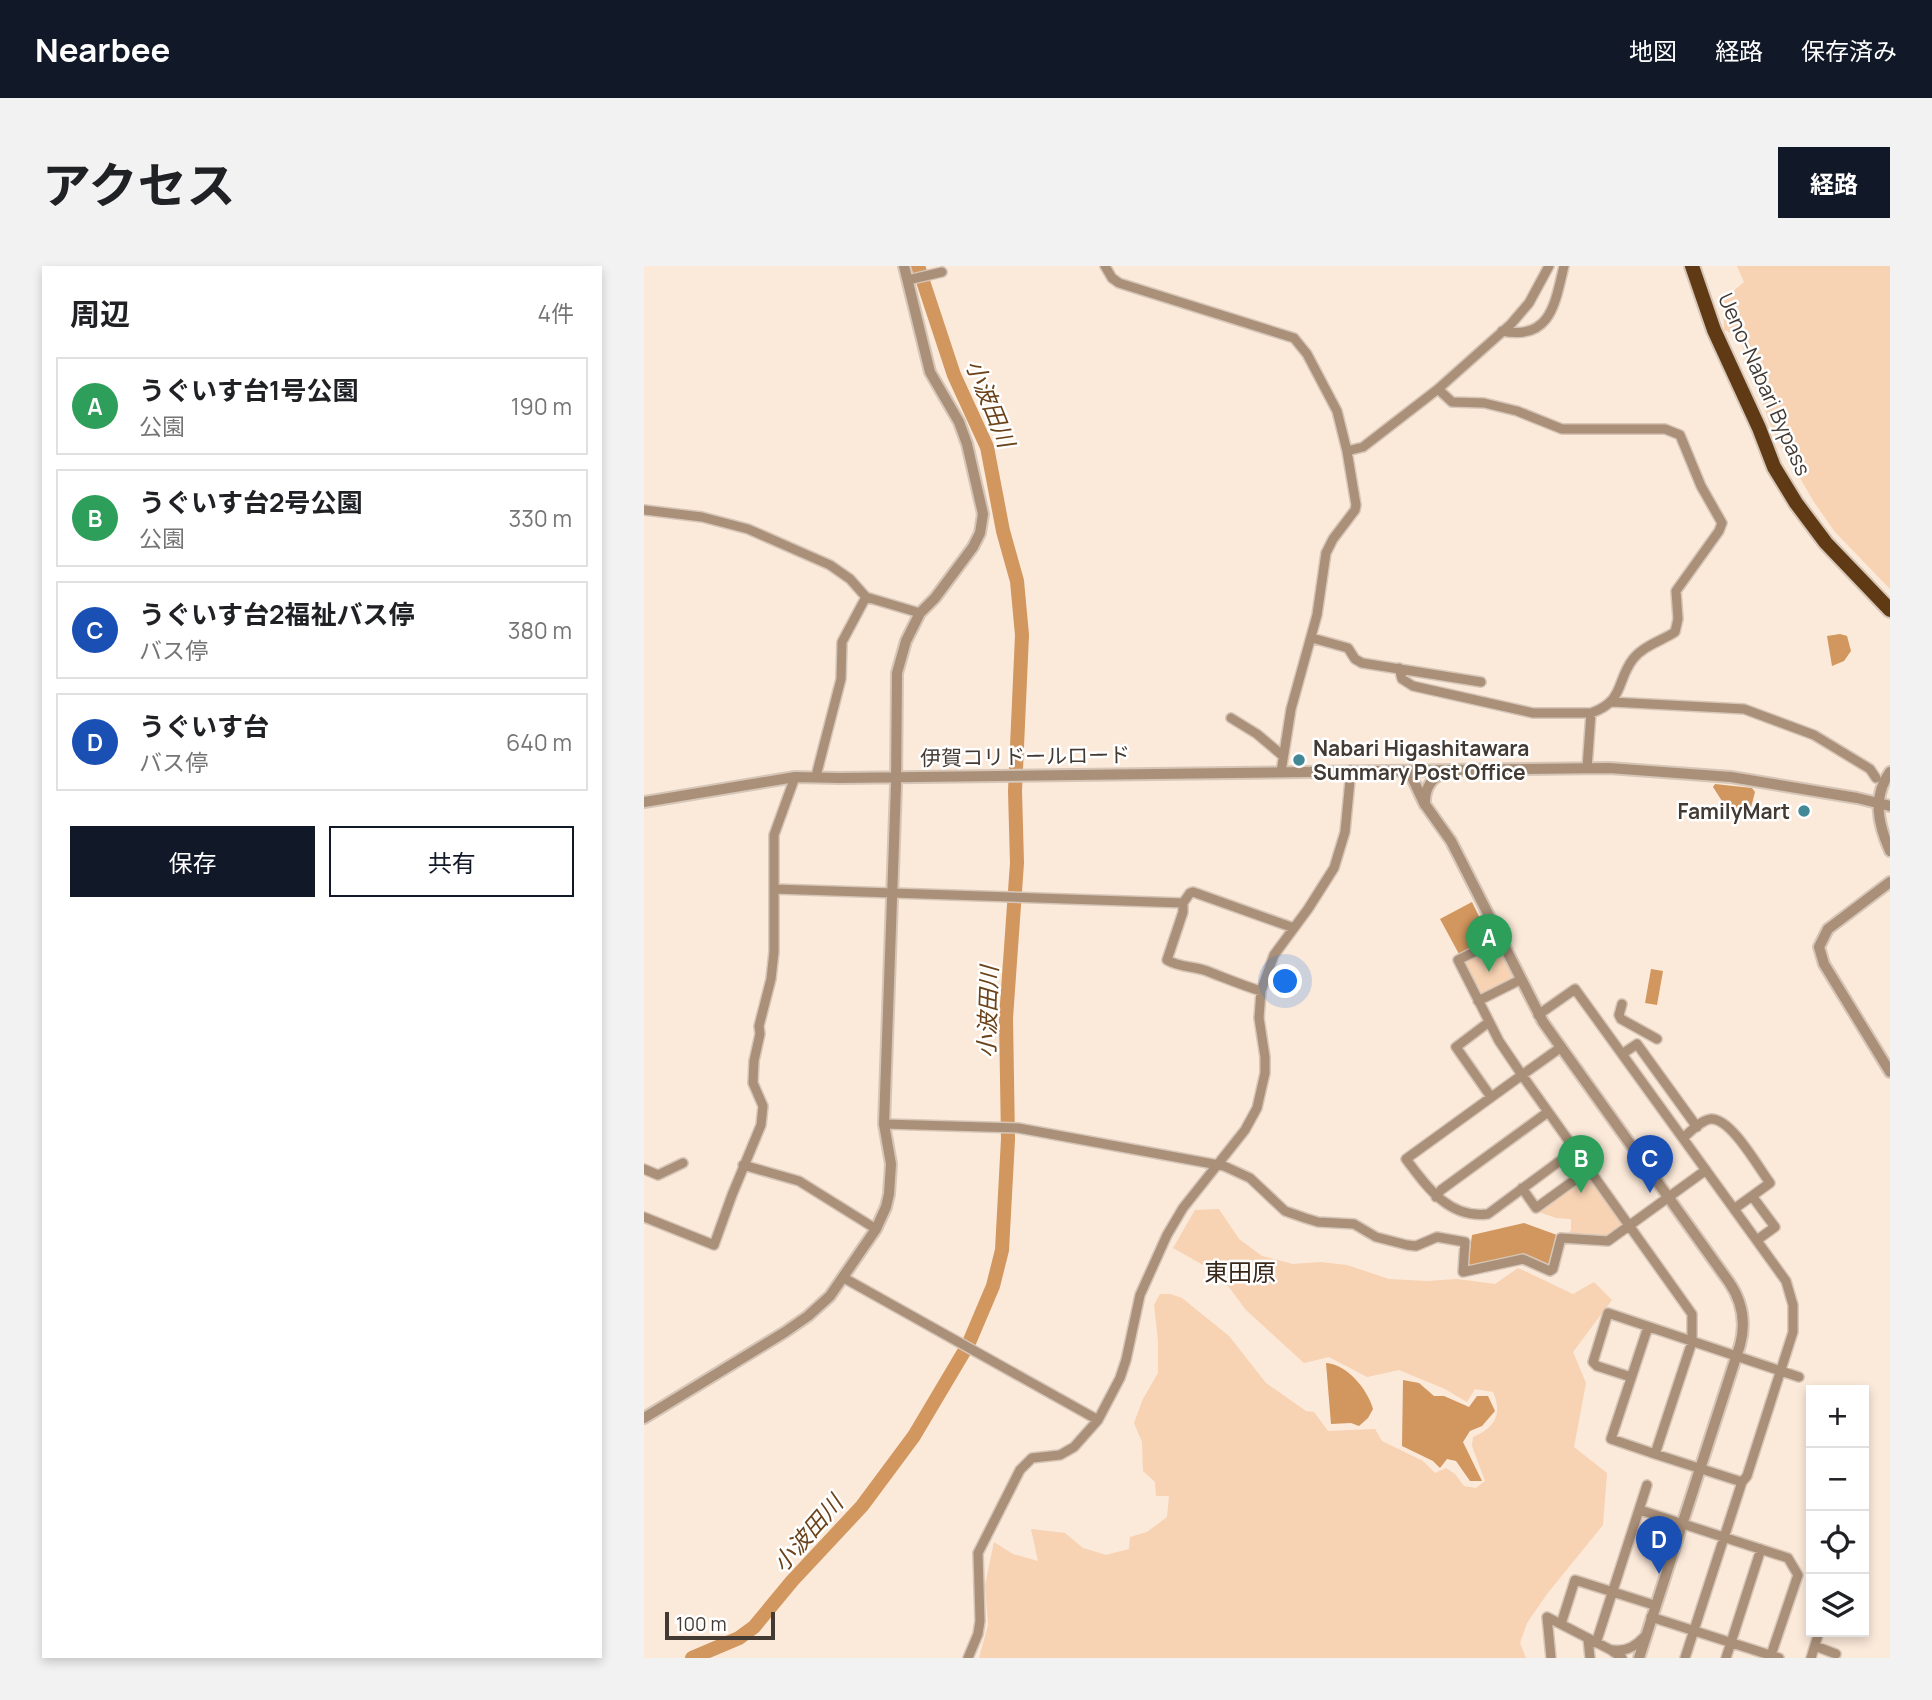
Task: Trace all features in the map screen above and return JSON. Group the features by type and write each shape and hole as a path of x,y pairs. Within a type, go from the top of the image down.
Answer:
{"highway":[{"name":"Ueno-Nabari Bypass","path":"1692,266 1714,330 1774,467 1796,503 1826,543 1890,610"}],"street":[{"path":"644,802 795,777 894,777 897,673 906,641 920,613 935,598 973,547 980,533 983,514 967,444 959,422 930,373 911,279 904,266"},
{"path":"1105,266 1112,278 1119,283 1294,338 1307,354 1337,411 1348,451 1356,497 1355,510 1328,546 1312,638 1291,709 1281,772"},
{"path":"1348,451 1363,447 1438,389 1502,331 1529,303 1549,266"},
{"path":"1502,331 1518,334 1529,332 1541,325 1549,315 1564,266"},
{"path":"911,279 942,272"},
{"path":"1438,389 1452,401 1484,402 1517,411 1562,429 1665,429 1681,435 1684,440 1691,463 1722,523 1676,591 1678,619 1675,632 1634,657 1612,702"},
{"path":"644,510 702,517 748,528 830,565 850,579 866,597 920,613"},
{"path":"816,776 841,679 842,642 866,597"},
{"path":"1312,638 1348,648 1355,659 1362,663 1481,682"},
{"path":"1399,668 1402,678 1413,686 1533,713 1591,713 1612,702 1744,709 1814,735 1870,769 1876,778"},
{"path":"1587,768 1591,713"},
{"path":"1231,718 1257,734 1283,756"},
{"name":"伊賀コリドールロード","path":"644,1418 723,1372 808,1316 830,1296 844,1278 876,1229 886,1208 891,1177 884,1124 896,786 894,777 1587,768 1731,777 1885,805"},
{"path":"968,1658 978,1634 978,1553 1020,1470 1032,1458 1060,1455 1074,1447 1098,1420 1126,1360 1135,1313 1155,1261 1183,1208 1245,1130 1261,1098 1265,1058 1259,1024 1261,991 1270,962 1330,876 1340,853 1351,770"},
{"path":"1427,808 1425,800 1430,782 1449,770"},
{"path":"1409,771 1427,808 1451,841 1538,1015 1737,1294 1742,1312 1743,1332 1737,1356 1639,1658"},
{"path":"1890,772 1880,788 1885,805 1880,828 1890,851"},
{"path":"644,1217 714,1245 743,1165 761,1125 763,1107 753,1083 759,1026 774,961 774,835 795,777"},
{"path":"1890,882 1828,929 1819,947 1824,964 1890,1072"},
{"path":"774,889 1183,903"},
{"path":"1261,991 1167,960 1183,912 1183,903 1189,893 1193,892 1294,928"},
{"path":"1500,939 1458,960 1478,1001 1522,1075 1690,1310 1693,1324 1692,1342 1655,1454"},
{"path":"1478,1001 1520,980"},
{"path":"1538,1015 1575,989 1786,1281 1793,1305 1793,1332 1685,1658"},
{"path":"1622,1004 1619,1015 1621,1019 1653,1037 1622,1054"},
{"path":"1489,1022 1456,1046 1492,1097"},
{"path":"1637,1044 1697,1127"},
{"path":"1560,1048 1406,1159 1436,1197 1472,1216 1488,1214 1576,1149"},
{"path":"1436,1197 1441,1190 1548,1112"},
{"path":"1683,1138 1708,1119 1728,1125 1770,1183 1734,1209"},
{"path":"884,1124 1018,1128 1224,1166 1251,1178 1281,1209 1305,1218 1324,1223 1350,1223 1376,1237 1412,1246 1437,1237 1465,1242 1463,1272 1523,1259 1550,1271 1553,1269 1561,1238 1608,1241 1706,1170"},
{"path":"644,1169 659,1175 683,1163"},
{"path":"743,1165 799,1181 876,1229"},
{"path":"1522,1188 1536,1208 1590,1169"},
{"path":"1752,1196 1774,1227 1757,1240"},
{"path":"844,1278 1098,1420"},
{"path":"1631,1377 1594,1365 1593,1359 1608,1314 1799,1377"},
{"path":"1648,1327 1611,1440 1742,1482"},
{"path":"1591,1658 1592,1641 1613,1592 1647,1485"},
{"path":"1640,1510 1788,1558 1798,1575 1773,1657 1651,1617"},
{"path":"1726,1658 1761,1549"},
{"path":"1561,1624 1575,1580 1654,1605"},
{"path":"1551,1658 1547,1617 1622,1658"},
{"path":"1611,1650 1629,1649 1644,1637"},
{"path":"1811,1658 1818,1637"},
{"path":"1815,1646 1836,1654"}],"shaded area":[{"path":"1737,266 1890,266 1890,589 1835,532 1814,502 1772,430 1739,336 1724,330 1723,300 1744,282"},
{"path":"1827,636 1847,636 1851,651 1844,661 1832,666"},
{"path":"1715,784 1752,788 1755,792 1749,815 1729,812 1713,787"},
{"path":"1472,902 1489,937 1459,954 1440,919"},
{"path":"1493,946 1497,947 1513,979 1483,996 1479,994 1465,965 1466,960"},
{"path":"1651,969 1663,971 1657,1005 1645,1003"},
{"path":"1585,1175 1590,1176 1623,1221 1622,1227 1607,1238 1567,1235 1571,1230 1571,1219 1556,1218 1536,1211"},
{"path":"1219,1209 1239,1239 1262,1256 1293,1264 1320,1262 1347,1265 1389,1279 1457,1279 1495,1284 1518,1268 1573,1294 1594,1282 1612,1300 1573,1352 1586,1383 1574,1447 1607,1473 1603,1525 1527,1623 1520,1643 1526,1658 979,1658 988,1625 985,1585 994,1542 1013,1554 1038,1561 1031,1529 1065,1533 1083,1548 1106,1555 1129,1549 1130,1537 1147,1532 1167,1517 1169,1496 1156,1496 1155,1482 1143,1471 1142,1442 1134,1423 1143,1399 1158,1373 1154,1305 1160,1294 1182,1298 1229,1336 1266,1383 1306,1411 1314,1412 1328,1431 1375,1429 1382,1441 1423,1461 1435,1473 1446,1468 1455,1474 1464,1486 1476,1488 1485,1481 1472,1446 1473,1437 1492,1425 1497,1414 1493,1392 1475,1389 1467,1402 1445,1389 1399,1370 1367,1377 1329,1357 1304,1363 1246,1310 1219,1274 1173,1248 1195,1210"},
{"path":"1524,1223 1557,1235 1551,1262 1547,1265 1523,1255 1472,1267 1468,1265 1472,1235"},
{"path":"1326,1363 1334,1364 1349,1373 1366,1394 1373,1409 1359,1426 1351,1423 1331,1424"},
{"path":"1403,1380 1419,1383 1434,1396 1444,1396 1469,1407 1477,1396 1488,1396 1495,1411 1482,1426 1470,1431 1463,1442 1482,1481 1470,1481 1456,1461 1447,1459 1440,1468 1433,1461 1402,1446"}],"waterway":[{"name":"小波田川","path":"692,1658 739,1638 754,1627 792,1581 862,1506 914,1436 968,1345 993,1286 1002,1250 1008,1139 1006,1018 1017,863 1015,791 1022,635 1017,581 1003,531 987,447 954,375 918,266"}],"place":[{"name":"Nabari Higashitawara Summary Post Office","path":"1299,760"},
{"name":"FamilyMart","path":"1804,811"},
{"name":"うぐいす台1号公園","path":"1489,972"},
{"name":"うぐいす台2号公園","path":"1581,1193"},
{"name":"うぐいす台2福祉バス停","path":"1650,1193"},
{"name":"うぐいす台","path":"1659,1574"}],"district":[{"name":"東田原","path":"1240,1271"}]}
